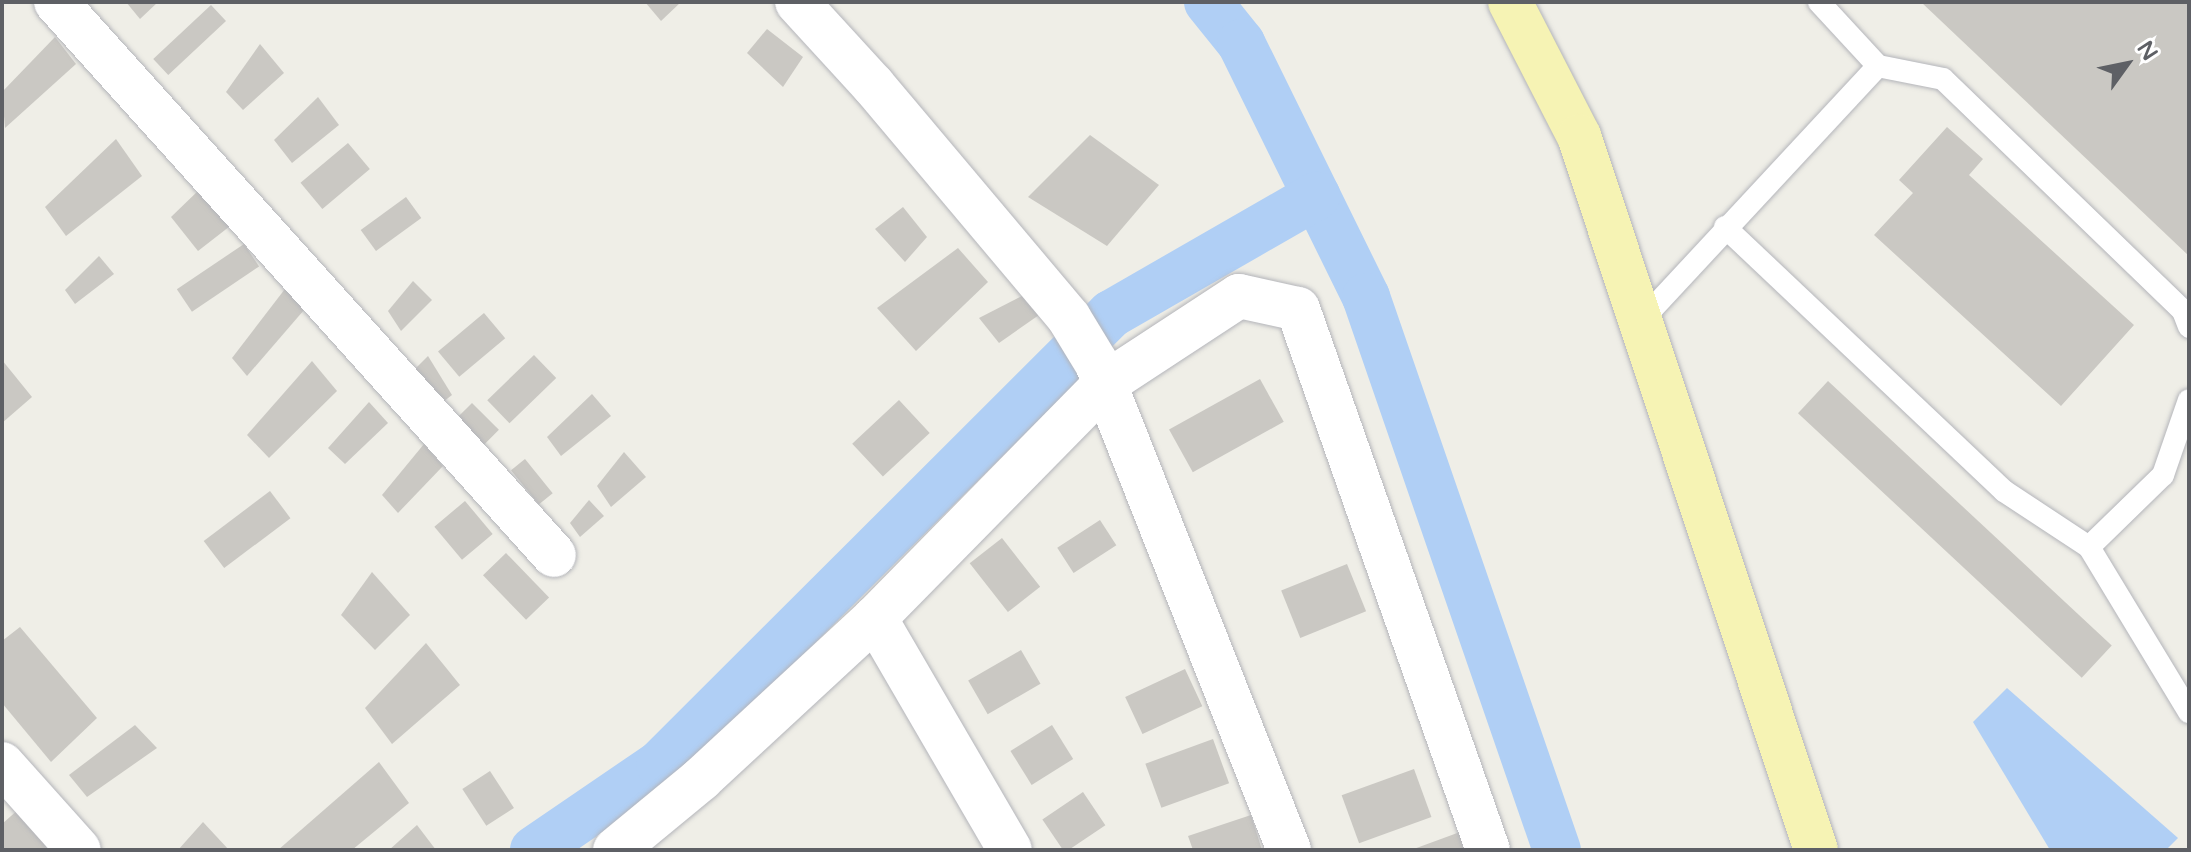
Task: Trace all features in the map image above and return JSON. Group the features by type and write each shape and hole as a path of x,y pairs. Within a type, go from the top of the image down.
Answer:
{"main road":[{"path":"1510,2 1579,136 1816,850"}],"street":[{"path":"56,2 554,555"},
{"path":"797,2 873,85 1069,318 1102,374 1289,850"},
{"path":"615,850 701,779 875,618 1102,374 1239,296 1298,309 1488,850"},
{"path":"875,618 1010,850"},
{"path":"2,764 79,850"}],"lane":[{"path":"1819,2 1878,66 1943,79 2183,311 2189,327"},
{"path":"1641,321 1725,227 1878,66"},
{"path":"1725,227 2004,491 2089,547 2189,712"},
{"path":"2089,547 2163,475 2189,400"}],"water":[{"path":"2007,688 2178,838 2166,850 2050,850 1973,722"}],"building":[{"path":"126,2 158,2 140,19"},
{"path":"645,2 681,2 661,21"},
{"path":"1921,2 2189,2 2189,256"},
{"path":"211,5 226,21 168,75 153,59"},
{"path":"767,29 803,57 783,87 747,53"},
{"path":"55,37 76,64 5,128 2,92"},
{"path":"260,44 284,73 243,110 226,92"},
{"path":"318,97 339,125 292,163 274,140"},
{"path":"1947,127 1983,159 1969,175 2134,325 2061,406 1874,235 1913,193 1899,180"},
{"path":"1090,135 1159,185 1107,246 1028,197"},
{"path":"116,139 142,176 66,236 45,207"},
{"path":"348,143 370,169 322,209 301,183"},
{"path":"201,188 234,223 198,251 171,217"},
{"path":"406,197 421,218 376,251 361,230"},
{"path":"903,207 927,237 905,262 875,229"},
{"path":"244,244 259,266 192,312 177,289"},
{"path":"958,248 988,282 916,351 877,308"},
{"path":"99,256 114,274 75,304 65,290"},
{"path":"413,281 432,300 401,331 388,311"},
{"path":"288,285 304,310 247,376 232,358"},
{"path":"1022,296 1039,315 999,343 979,318"},
{"path":"484,313 505,338 459,377 438,352"},
{"path":"534,355 556,378 509,423 487,400"},
{"path":"428,356 452,395 439,405 411,373"},
{"path":"2,360 32,397 2,423"},
{"path":"312,361 337,391 269,458 247,435"},
{"path":"1260,379 1284,422 1193,472 1169,429"},
{"path":"1828,381 2112,646 2082,678 1798,413"},
{"path":"592,394 611,416 561,456 547,437"},
{"path":"899,400 930,433 883,477 852,444"},
{"path":"369,402 388,423 345,464 328,448"},
{"path":"472,403 499,430 480,449 453,422"},
{"path":"424,444 443,466 398,513 382,495"},
{"path":"624,452 646,477 611,507 597,486"},
{"path":"525,459 553,493 539,505 511,470"},
{"path":"270,491 290,518 224,568 204,541"},
{"path":"589,500 604,516 580,537 570,523"},
{"path":"465,501 493,534 462,560 434,527"},
{"path":"1100,520 1116,545 1074,573 1057,548"},
{"path":"1002,538 1040,587 1008,612 970,563"},
{"path":"506,553 549,598 526,620 483,575"},
{"path":"1347,564 1366,611 1300,638 1281,591"},
{"path":"372,572 410,615 375,650 341,615"},
{"path":"20,627 97,718 51,762 2,703 2,641"},
{"path":"426,643 460,685 392,744 365,708"},
{"path":"1021,650 1040,684 988,714 968,680"},
{"path":"1185,669 1202,706 1143,734 1125,697"},
{"path":"135,725 157,748 87,797 69,775"},
{"path":"1052,725 1073,759 1032,785 1010,751"},
{"path":"1213,739 1229,783 1161,808 1145,764"},
{"path":"379,762 409,803 352,850 278,850"},
{"path":"1414,769 1431,817 1359,843 1342,795"},
{"path":"490,771 514,808 486,826 462,789"},
{"path":"1083,792 1105,825 1069,850 1063,850 1042,819"},
{"path":"20,808 53,841 43,850 2,850 2,824"},
{"path":"1251,815 1262,850 1193,850 1188,836"},
{"path":"203,822 229,850 178,850"},
{"path":"417,825 436,850 389,850"},
{"path":"1460,832 1466,850 1411,850"}],"waterway":[{"path":"1208,2 1241,43 1366,297 1557,850"},
{"path":"534,850 660,764 1111,314 1316,196"}]}
